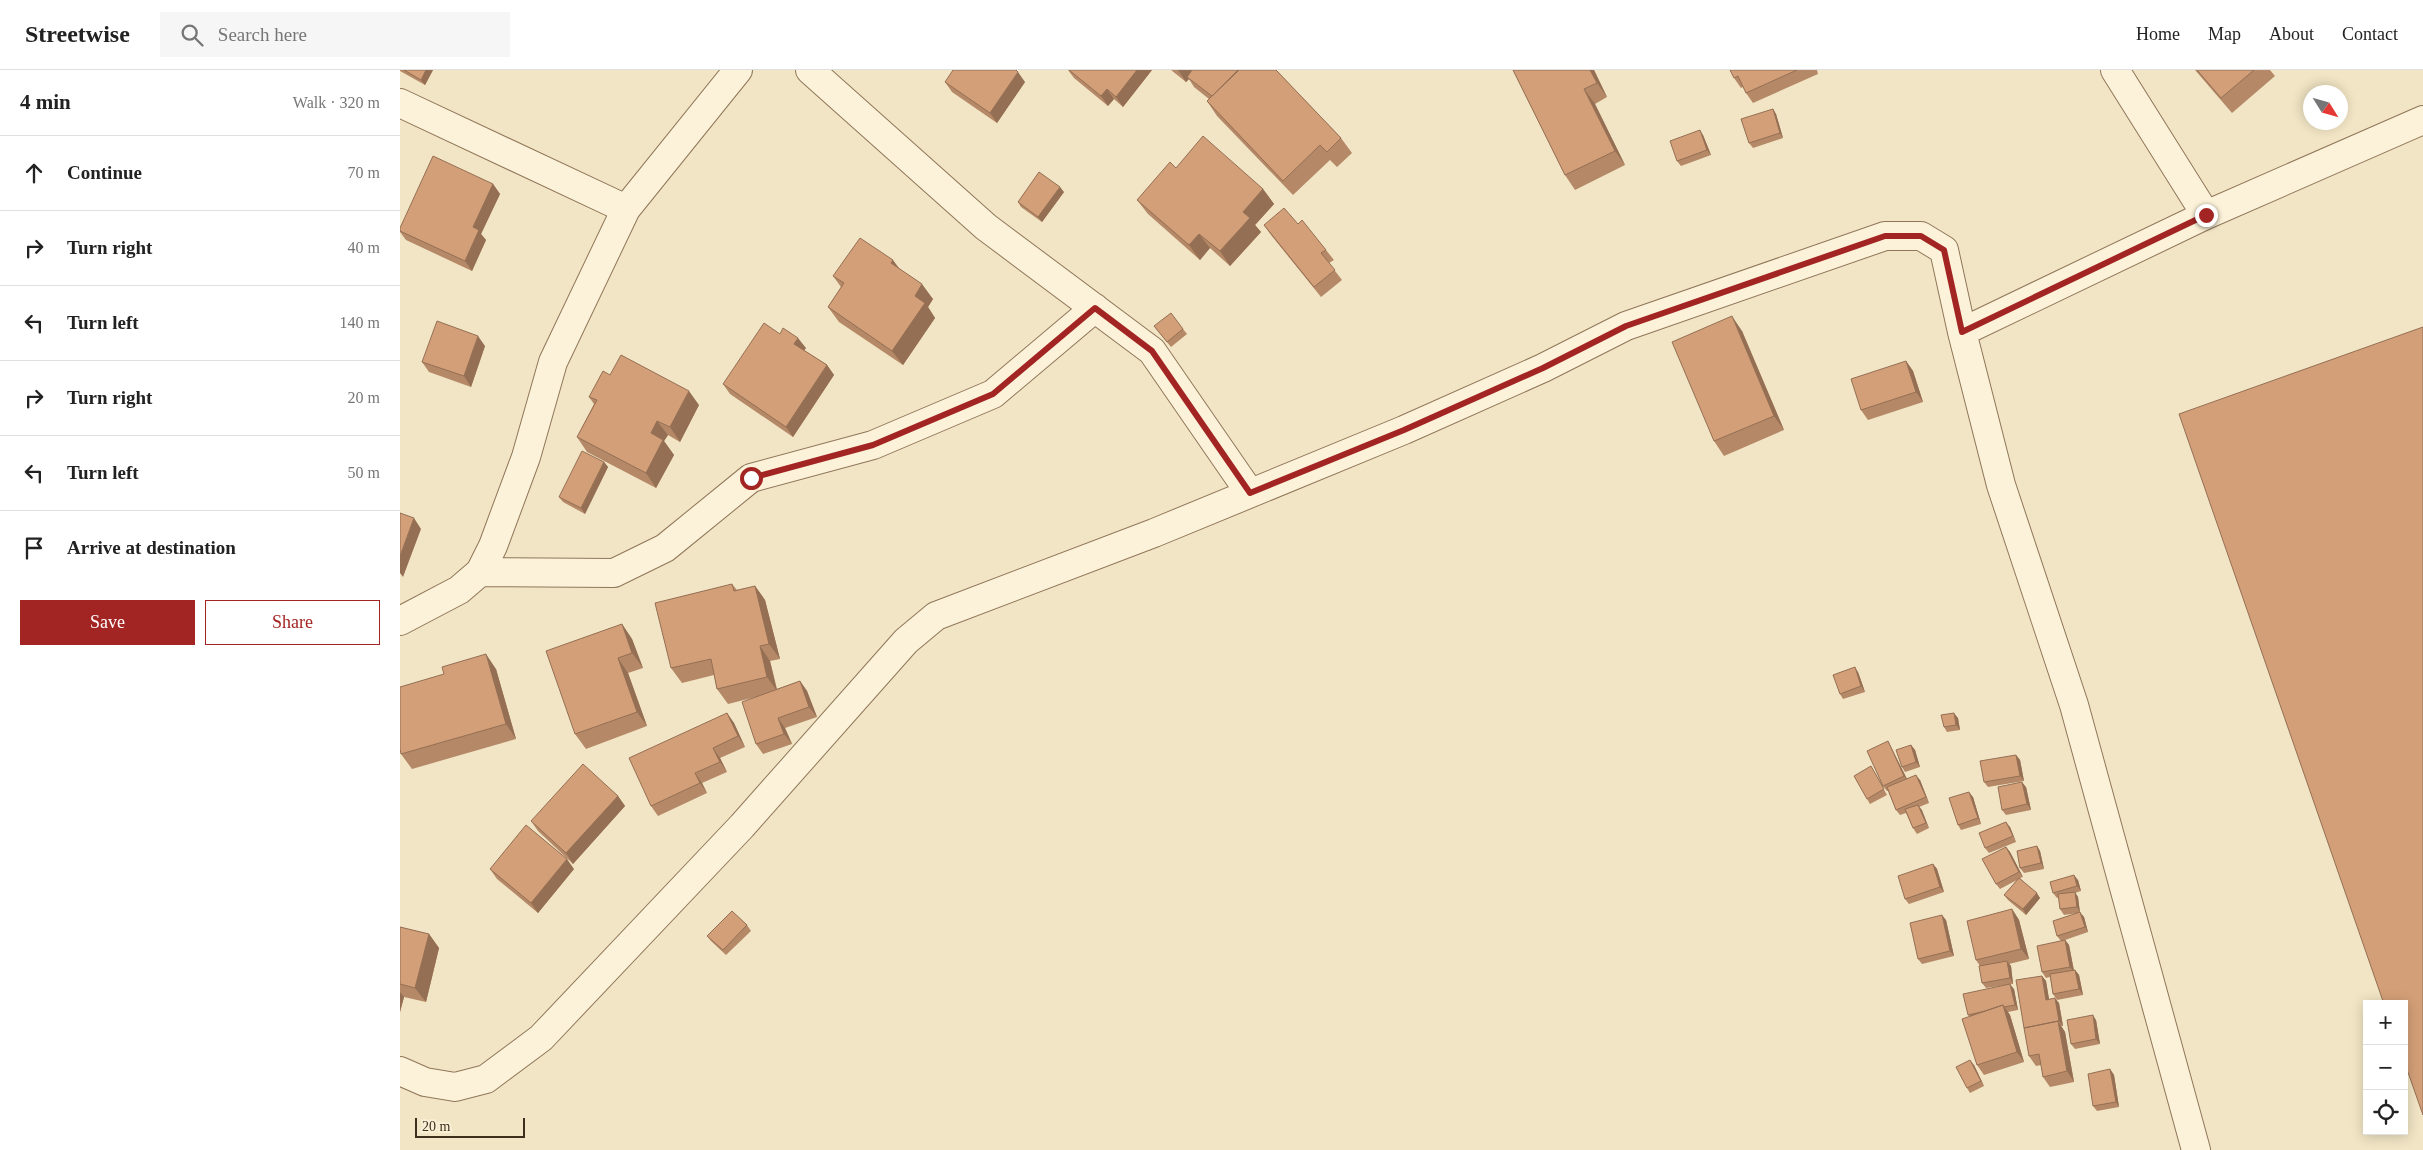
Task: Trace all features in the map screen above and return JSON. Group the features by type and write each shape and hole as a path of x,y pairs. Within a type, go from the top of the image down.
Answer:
{"street":[{"path":"400,621 459,590 480,572 493,546 526,457 552,362 626,209 738,70"},
{"path":"810,70 986,227 1152,351 1250,493"},
{"path":"2115,70 2206,215"},
{"path":"400,103 626,209"},
{"path":"1962,332 2206,215 2423,120"},
{"path":"400,1071 425,1082 455,1087 486,1079 541,1038 742,826 906,641 936,616 1154,533 1404,430 1543,368 1626,326 1885,236 1921,236 1944,250 1962,332 2001,485 2074,705 2196,1150"},
{"path":"480,572 614,573 665,548 751,478 873,445 993,394 1095,308"}],"building":[{"path":"404,70 426,70 421,80"},
{"path":"953,70 1016,70 1018,72 990,113 945,82"},
{"path":"1069,70 1137,70 1116,97 1107,89 1101,96"},
{"path":"1192,70 1238,70 1212,96 1187,77"},
{"path":"1239,70 1276,70 1341,138 1327,152 1320,145 1283,181 1207,101"},
{"path":"1513,70 1590,70 1597,83 1584,89 1615,151 1565,175"},
{"path":"1730,70 1797,70 1746,93 1738,76 1734,78"},
{"path":"2197,70 2254,70 2221,98"},
{"path":"1773,109 1780,133 1749,143 1741,119"},
{"path":"1700,130 1707,150 1677,161 1670,141"},
{"path":"1203,136 1263,189 1243,212 1250,218 1220,251 1199,234 1189,245 1137,200 1170,162 1176,168"},
{"path":"433,156 493,184 473,227 479,230 465,261 400,231"},
{"path":"1039,172 1060,187 1038,217 1018,202"},
{"path":"1284,208 1298,224 1302,220 1326,250 1321,253 1335,270 1314,287 1264,225"},
{"path":"860,238 893,260 891,263 922,284 915,296 925,303 892,351 828,307 844,283 833,276"},
{"path":"1171,313 1183,329 1167,342 1154,326"},
{"path":"1732,316 1774,416 1714,441 1672,342"},
{"path":"437,321 478,336 464,376 422,362"},
{"path":"764,323 780,334 783,328 798,338 794,344 827,365 786,427 723,384"},
{"path":"2423,327 2423,1115 2408,1072 2408,1000 2383,1000 2179,414"},
{"path":"621,355 689,391 670,427 657,421 651,433 663,440 646,473 577,437 597,400 589,397 603,371 610,375"},
{"path":"1906,361 1916,392 1861,410 1851,379"},
{"path":"582,451 604,462 581,508 559,497"},
{"path":"400,513 414,518 400,556"},
{"path":"732,584 734,591 755,586 769,644 760,646 767,677 717,689 711,659 671,668 655,603"},
{"path":"622,624 632,653 618,658 637,712 575,734 546,651"},
{"path":"486,654 506,724 401,754 400,687 444,674 442,667"},
{"path":"1855,667 1861,686 1840,694 1833,675"},
{"path":"800,681 809,707 778,718 784,734 756,744 742,702"},
{"path":"727,713 738,736 713,748 720,762 695,773 700,783 651,806 629,758"},
{"path":"1954,713 1956,725 1944,727 1941,715"},
{"path":"1888,741 1904,776 1883,786 1867,751"},
{"path":"1911,745 1916,762 1902,767 1896,750"},
{"path":"2016,755 2020,776 1984,782 1980,761"},
{"path":"583,764 618,796 566,853 531,821"},
{"path":"1871,766 1884,789 1867,799 1854,776"},
{"path":"1916,775 1926,797 1896,810 1887,787"},
{"path":"2022,782 2027,804 2002,810 1998,787"},
{"path":"1969,792 1978,818 1958,825 1949,798"},
{"path":"1918,805 1926,823 1913,828 1905,809"},
{"path":"2006,822 2013,836 1985,848 1979,833"},
{"path":"526,825 567,859 531,903 490,869"},
{"path":"2037,846 2041,863 2020,868 2017,851"},
{"path":"2006,847 2019,872 1996,884 1982,859"},
{"path":"1933,864 1940,887 1905,899 1898,876"},
{"path":"2074,875 2077,886 2053,893 2050,882"},
{"path":"2019,878 2037,893 2023,909 2004,895"},
{"path":"2075,892 2077,907 2060,909 2058,894"},
{"path":"2012,909 2021,949 1976,960 1967,921"},
{"path":"732,911 747,925 723,950 707,936"},
{"path":"2080,912 2085,927 2057,936 2053,921"},
{"path":"1942,915 1950,951 1918,959 1910,923"},
{"path":"400,927 429,934 415,988 400,984"},
{"path":"2065,940 2070,967 2042,972 2037,946"},
{"path":"2007,961 2010,978 1982,983 1979,966"},
{"path":"2075,970 2079,989 2053,994 2050,974"},
{"path":"2042,976 2046,1000 2055,998 2059,1021 2024,1028 2016,980"},
{"path":"2010,984 2015,1005 2004,1007 2003,1005 1968,1015 1963,994"},
{"path":"2003,1005 2017,1052 1977,1065 1962,1019"},
{"path":"2093,1015 2096,1039 2071,1044 2067,1020"},
{"path":"2058,1021 2067,1071 2043,1077 2039,1054 2029,1056 2024,1028"},
{"path":"1970,1060 1981,1081 1967,1088 1956,1067"},
{"path":"2110,1069 2116,1102 2093,1106 2088,1074"}],"route":[{"path":"751,478 873,445 993,394 1095,308 1152,351 1250,493 1404,430 1543,368 1626,326 1812,263 1885,236 1921,236 1944,250 1962,332 2206,215"}]}
